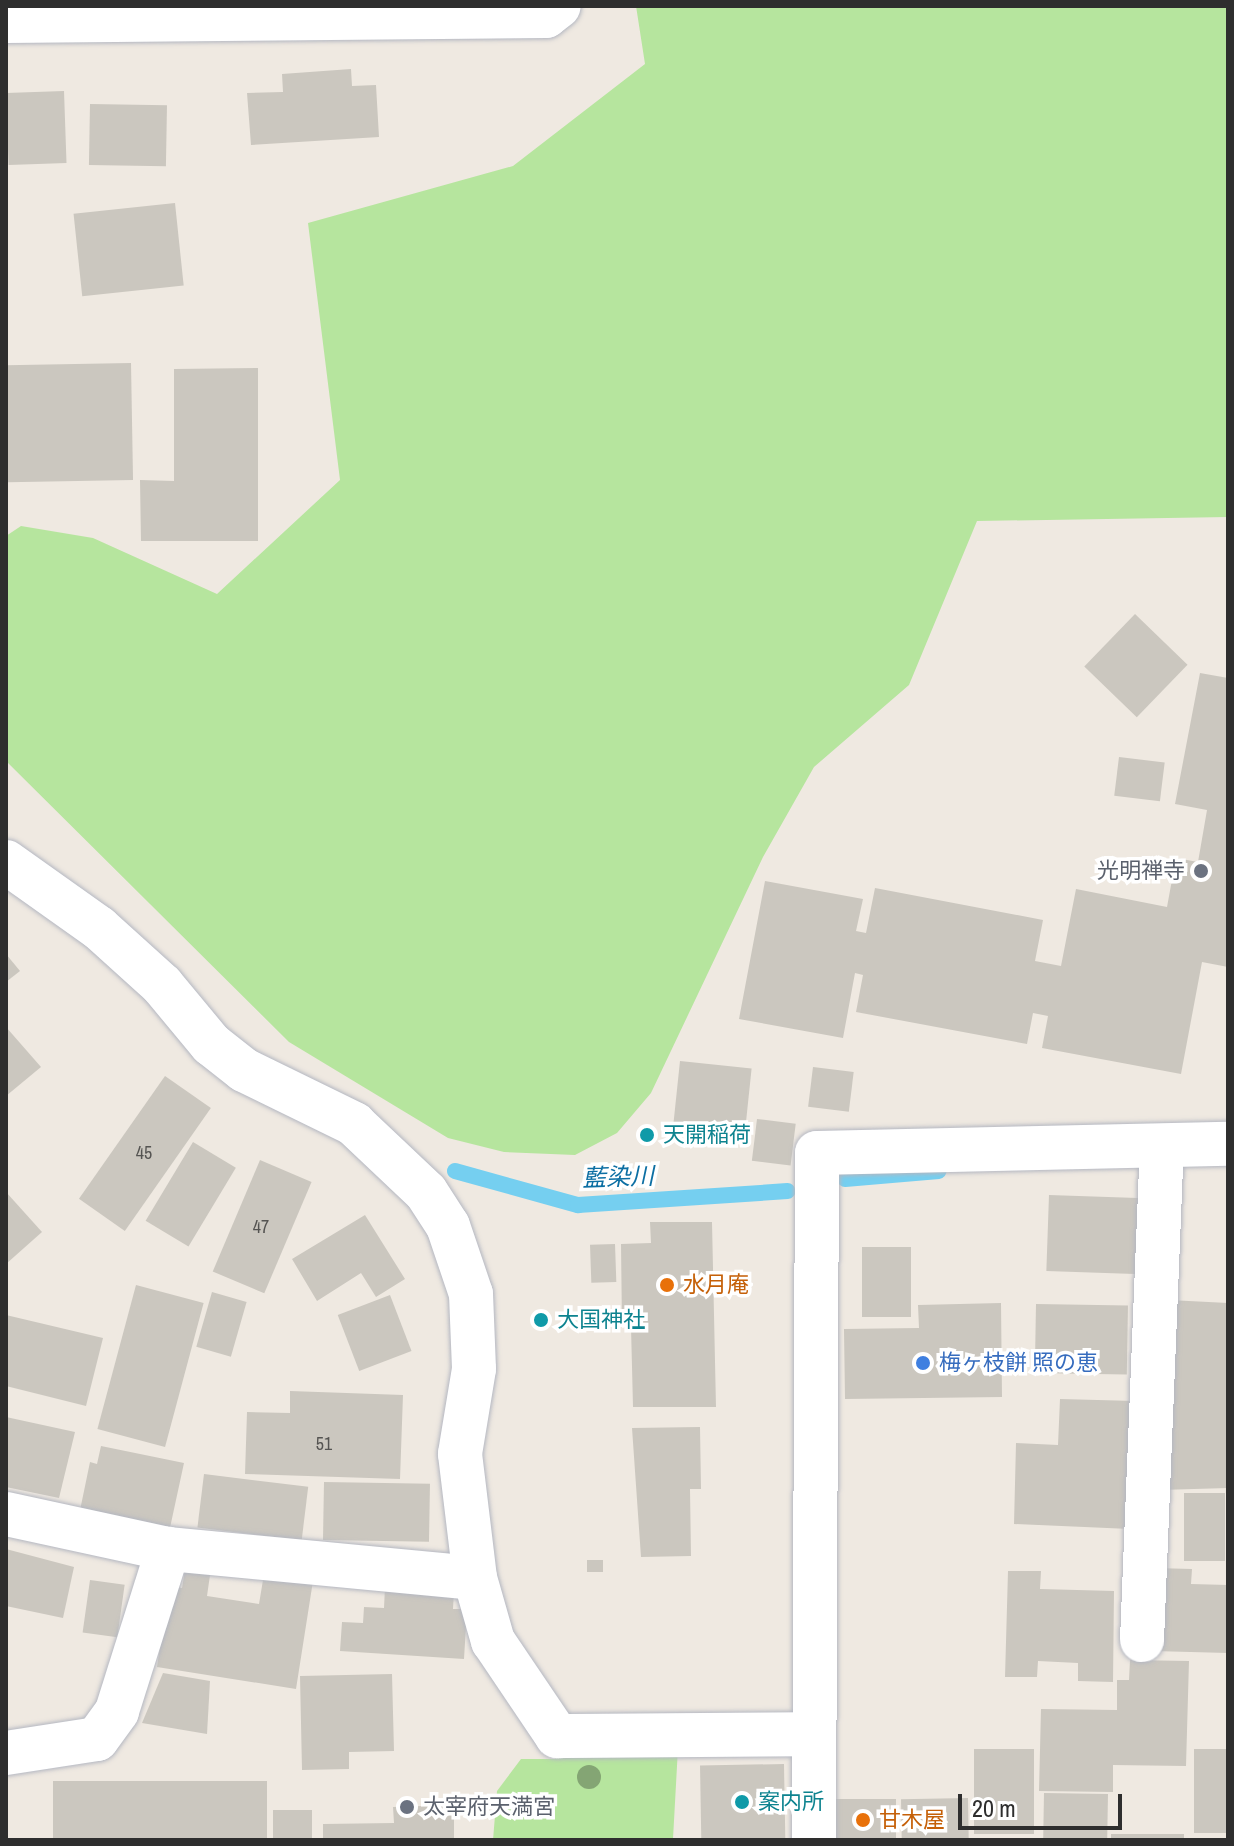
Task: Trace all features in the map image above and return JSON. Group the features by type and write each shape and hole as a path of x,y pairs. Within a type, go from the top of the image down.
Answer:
{"street":[{"path":"6,21 546,16 559,6"},
{"path":"6,862 99,928 162,985 211,1044 244,1070 354,1124 426,1192 448,1226 471,1294 474,1369 460,1454 475,1578 493,1641 557,1736 812,1734"},
{"path":"814,1840 812,1734 817,1153 1228,1144"},
{"path":"1142,1640 1162,1146"},
{"path":"6,1514 168,1549 475,1578"},
{"path":"6,1753 97,1739 117,1711 168,1549"}],"green space":[{"path":"636,6 1228,6 1228,517 977,521 909,685 814,767 763,857 651,1093 617,1133 575,1155 504,1152 448,1138 289,1042 6,761 6,536 21,526 93,538 217,594 340,480 308,223 513,166 645,64"},
{"path":"541,1729 678,1748 673,1839 493,1840 497,1791 521,1759 555,1759"}],"building":[{"path":"351,69 352,86 376,85 379,137 251,145 247,93 283,92 282,74"},
{"path":"64,91 67,163 9,165 6,93"},
{"path":"90,104 167,105 166,166 89,165"},
{"path":"175,203 184,286 82,296 74,214"},
{"path":"131,363 133,480 8,482 6,365"},
{"path":"258,368 258,541 141,541 140,480 174,481 174,369"},
{"path":"1135,614 1188,665 1137,717 1084,667"},
{"name":"光明禅寺","path":"1200,673 1228,678 1228,967 1202,962 1181,1074 1042,1048 1048,1016 1033,1013 1027,1044 856,1012 863,975 855,973 843,1038 739,1019 765,881 863,899 856,931 866,933 875,888 1043,920 1035,961 1061,966 1076,889 1167,907 1176,858 1198,862 1207,810 1175,804"},
{"path":"1119,757 1165,763 1160,801 1114,796"},
{"path":"6,954 20,971 6,982"},
{"path":"6,1027 41,1067 6,1096"},
{"path":"680,1061 752,1069 745,1134 673,1127"},
{"path":"813,1067 854,1072 849,1112 808,1107"},
{"path":"165,1076 211,1108 125,1231 79,1199"},
{"path":"757,1119 796,1124 791,1165 752,1161"},
{"path":"193,1142 236,1168 188,1247 146,1221"},
{"path":"260,1160 312,1182 264,1293 213,1271"},
{"path":"6,1192 42,1232 6,1264"},
{"path":"1049,1195 1145,1198 1142,1274 1046,1271"},
{"path":"365,1215 405,1279 376,1297 361,1273 317,1301 292,1259"},
{"name":"水月庵","path":"650,1222 712,1222 716,1407 633,1407 631,1327 622,1326 621,1244 651,1243"},
{"path":"615,1244 616,1282 591,1283 590,1245"},
{"path":"862,1247 911,1247 911,1317 862,1317"},
{"path":"136,1285 204,1303 165,1447 97,1429"},
{"path":"212,1292 247,1302 231,1357 196,1347"},
{"path":"390,1295 412,1351 359,1371 338,1315"},
{"path":"1169,1300 1228,1303 1228,1488 1160,1490"},
{"name":"梅ヶ枝餅 照の恵","path":"1001,1303 1002,1397 845,1399 844,1329 919,1328 918,1305"},
{"path":"1036,1304 1128,1306 1127,1375 1035,1373"},
{"path":"6,1315 103,1338 86,1406 6,1386"},
{"path":"290,1391 403,1395 400,1479 245,1474 247,1412 290,1413"},
{"path":"1060,1399 1135,1401 1130,1529 1014,1524 1016,1443 1058,1445"},
{"path":"6,1417 75,1432 59,1498 6,1487"},
{"path":"700,1427 701,1489 690,1489 691,1556 641,1557 632,1428"},
{"path":"101,1446 184,1463 168,1537 78,1520 90,1462 97,1464"},
{"path":"204,1474 308,1487 302,1540 197,1528"},
{"path":"324,1482 430,1484 429,1542 323,1540"},
{"path":"1184,1493 1225,1493 1225,1561 1184,1561"},
{"path":"6,1549 74,1567 63,1618 6,1606"},
{"path":"587,1560 603,1560 603,1572 587,1572"},
{"path":"186,1564 211,1568 207,1596 259,1604 264,1574 313,1581 296,1689 157,1667 169,1586 182,1588"},
{"path":"1155,1568 1192,1569 1191,1584 1228,1585 1228,1653 1153,1651"},
{"path":"1008,1571 1041,1571 1040,1589 1114,1591 1113,1682 1078,1681 1078,1663 1038,1661 1037,1677 1005,1677"},
{"path":"90,1580 125,1585 117,1637 83,1632"},
{"path":"385,1587 454,1591 453,1609 467,1609 464,1659 340,1651 342,1622 363,1623 364,1607 384,1608"},
{"path":"1130,1660 1189,1661 1186,1766 1113,1765 1113,1792 1039,1791 1041,1709 1117,1710 1117,1680 1129,1680"},
{"path":"163,1673 210,1681 207,1734 142,1723"},
{"path":"392,1674 394,1751 349,1752 349,1769 302,1770 300,1676"},
{"path":"974,1749 1034,1749 1034,1834 974,1834"},
{"path":"1194,1749 1228,1749 1228,1833 1194,1833"},
{"name":"案内所","path":"784,1764 785,1840 701,1840 700,1765"},
{"path":"53,1781 267,1781 267,1840 53,1840"},
{"path":"1044,1793 1108,1794 1107,1840 1043,1840"},
{"path":"968,1798 969,1840 902,1840 901,1799"},
{"name":"甘木屋","path":"830,1799 896,1799 896,1840 830,1840"},
{"path":"454,1805 454,1840 323,1840 323,1824 394,1823 393,1807"},
{"path":"273,1810 312,1810 312,1840 273,1840"},
{"path":"1111,1834 1184,1834 1184,1840 1111,1840"}],"waterway":[{"name":"藍染川","path":"455,1171 578,1205 788,1191"},
{"name":"藍染川","path":"845,1179 939,1171"}],"place":[{"name":"光明禅寺","path":"1201,871"},
{"name":"天開稲荷","path":"647,1135"},
{"name":"水月庵","path":"667,1285"},
{"name":"大国神社","path":"541,1320"},
{"name":"梅ヶ枝餅 照の恵","path":"923,1363"},
{"name":"案内所","path":"742,1802"},
{"name":"太宰府天満宮","path":"407,1807"},
{"name":"甘木屋","path":"863,1820"}]}
